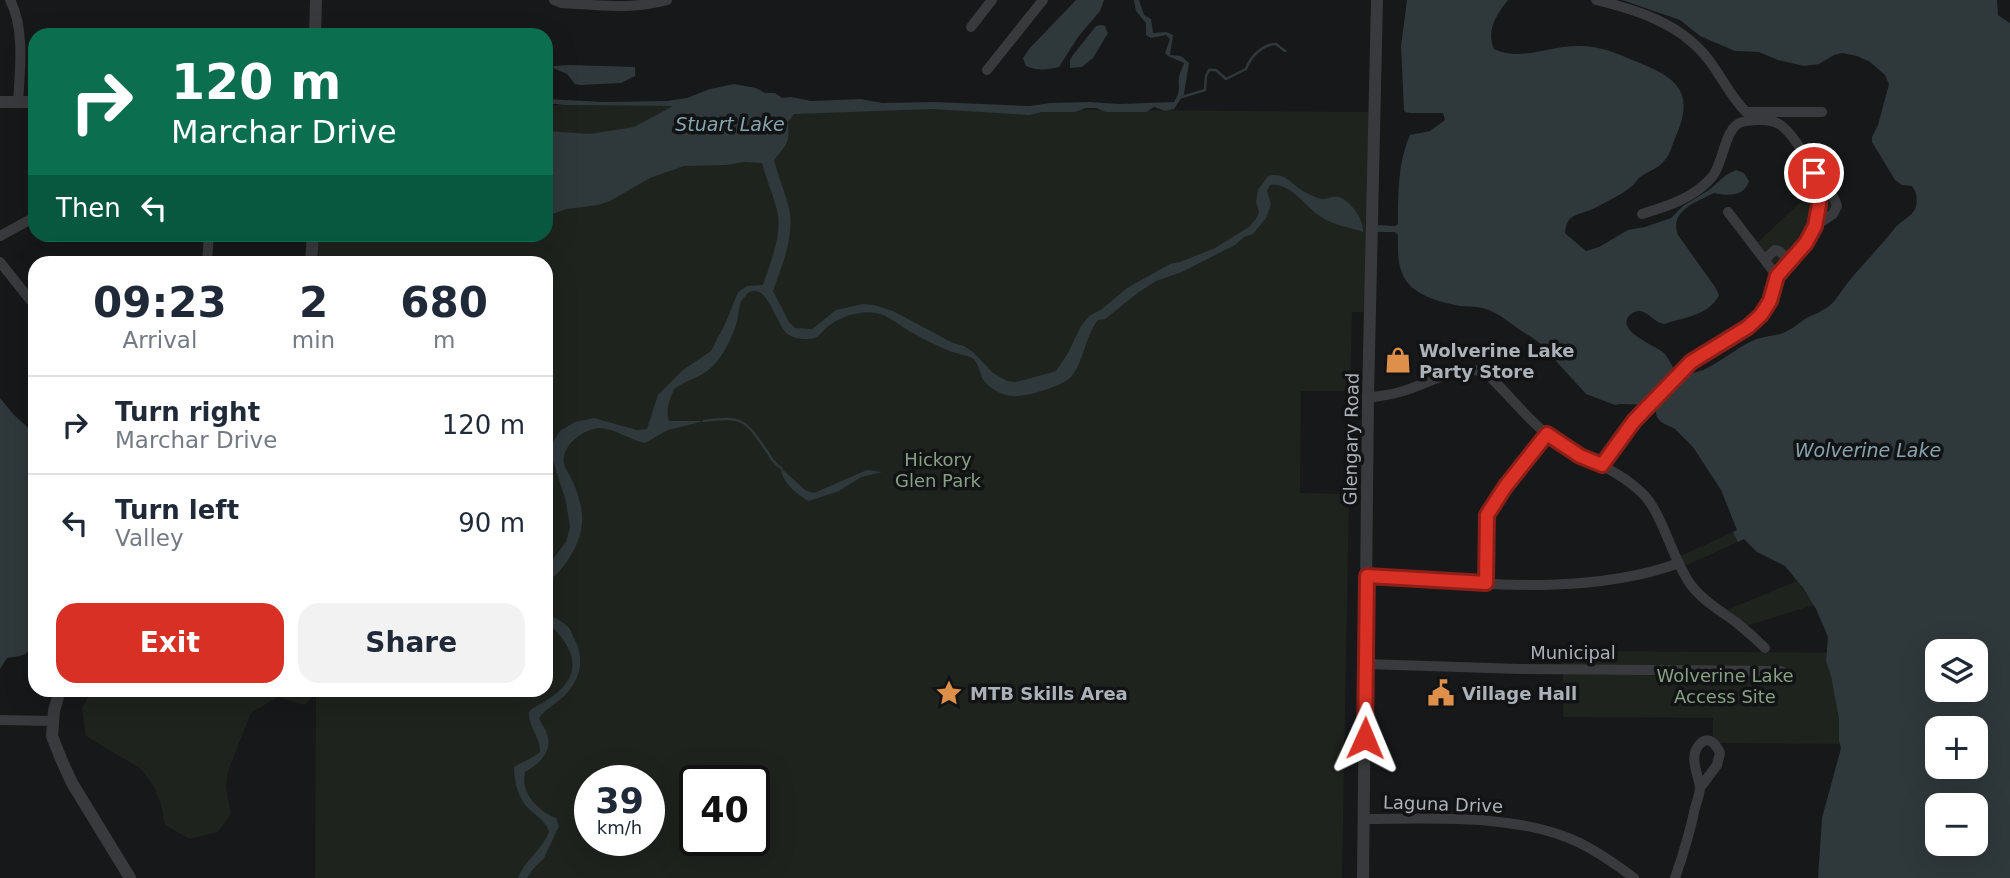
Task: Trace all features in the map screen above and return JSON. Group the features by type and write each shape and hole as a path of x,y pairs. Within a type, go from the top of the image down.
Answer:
{"street":[{"path":"10,0 18,22 18,102"},
{"path":"315,28 316,0"},
{"path":"554,0 561,4 630,6 667,0"},
{"path":"971,27 992,0"},
{"path":"987,70 1043,0"},
{"name":"Glengary Road","path":"1363,878 1368,398 1377,0"},
{"path":"1596,0 1642,12 1683,35 1707,58 1746,112 1780,125 1788,133 1814,173 1820,188 1815,226 1806,243 1777,276 1770,301 1761,315 1748,327 1700,355 1679,374 1634,421 1602,465"},
{"path":"0,102 28,102"},
{"path":"1642,214 1684,199 1713,176 1733,127 1761,116 1822,112"},
{"path":"1815,226 1833,214 1837,206 1830,192 1820,188"},
{"path":"1728,212 1777,276"},
{"path":"0,236 28,221"},
{"path":"1765,259 1775,250 1791,261"},
{"path":"0,262 28,297"},
{"path":"1368,398 1399,392 1457,370 1473,369 1484,372 1547,434 1580,456 1624,478 1647,498 1687,578 1700,595 1765,648"},
{"path":"1486,583 1487,515 1505,487 1547,434"},
{"path":"1367,576 1486,583 1597,582 1643,575 1679,563"},
{"name":"Municipal","path":"1366,664 1520,670 1781,671"},
{"path":"58,697 52,736 61,759 72,783 130,878"},
{"path":"0,720 53,721"},
{"path":"1675,878 1700,788"},
{"name":"Laguna Drive","path":"1364,819 1503,822 1579,842 1615,863 1634,878"}],"green space":[{"name":"Hickory Glen Park","path":"553,105 1369,112 1367,312 1352,312 1350,391 1301,391 1300,493 1349,494 1342,878 315,878 316,697 553,697 553,256 317,256 317,242 553,242"},
{"path":"1811,192 1814,195 1826,194 1833,206 1783,265 1775,263 1758,242"},
{"path":"1733,532 1738,542 1683,567 1678,557"},
{"path":"1797,581 1814,605 1746,626 1724,611"},
{"name":"Wolverine Lake Access Site","path":"1563,651 1887,653 1839,725 1840,744 1718,743 1713,739 1713,718 1563,717"},
{"name":"Hickory Glen Park","path":"88,697 278,697 251,713 228,771 226,787 231,814 218,832 190,839 165,825 154,787 141,769 86,736 82,708"},
{"name":"Hickory Glen Park","path":"278,697 312,697 305,705"}],"water":[{"path":"1076,0 1104,0 1100,11 1078,37 1059,67 1042,70 1026,66 1023,58 1029,49"},
{"name":"Stuart Lake","path":"1134,0 1139,0 1144,15 1151,19 1153,33 1166,32 1173,35 1170,55 1181,56 1189,63 1184,94 1174,109 1165,111 1154,107 1146,112 1106,112 1086,108 1075,112 1042,112 1029,115 932,109 794,114 788,122 787,143 774,160 787,202 790,229 787,250 773,291 789,322 795,328 812,329 836,310 863,304 874,305 893,311 953,343 964,346 993,373 1007,381 1016,382 1056,371 1089,316 1127,288 1170,264 1215,248 1249,227 1259,212 1256,202 1258,190 1268,176 1285,178 1319,198 1344,199 1359,217 1363,232 1326,220 1285,187 1270,185 1267,191 1271,204 1266,218 1253,234 1182,272 1156,281 1105,319 1098,320 1071,377 1052,387 1018,396 1004,394 990,387 972,358 935,345 881,314 870,312 850,315 831,324 816,337 798,338 784,331 767,299 755,291 748,293 741,301 737,322 721,356 703,374 674,389 668,412 669,421 704,421 668,430 645,443 610,430 593,429 574,439 566,450 564,463 578,497 582,526 575,548 553,577 553,559 566,542 570,527 566,502 553,460 553,442 558,434 575,422 594,418 637,430 647,429 658,395 683,370 711,351 738,292 747,286 763,285 775,248 778,219 762,163 744,162 684,166 650,178 610,201 553,214 553,131 590,134 634,127 673,106 565,105 553,104 553,99 667,101 734,84 756,88 765,93 775,93 782,98 811,101 861,99 882,103 1030,106 1050,103 1174,102 1184,63 1165,53 1170,39 1166,35 1151,38 1146,35 1146,23 1136,11"},
{"name":"Wolverine Lake","path":"1407,0 1508,0 1492,30 1494,49 1504,53 1525,54 1568,46 1587,46 1621,55 1671,80 1678,87 1684,107 1682,120 1665,160 1624,192 1571,218 1565,233 1586,251 1599,247 1628,230 1671,218 1726,175 1736,170 1744,173 1749,181 1739,193 1714,193 1686,208 1677,220 1678,235 1719,295 1715,302 1695,315 1664,324 1640,311 1631,314 1627,320 1631,332 1664,353 1675,369 1685,374 1694,373 1713,365 1748,343 1783,333 1829,306 1894,229 1913,213 1917,203 1916,195 1912,186 1902,185 1895,180 1872,142 1889,84 1885,75 1870,62 1842,53 1819,64 1804,66 1759,52 1735,51 1700,36 1680,20 1622,0 1997,0 1998,15 2010,23 2010,878 1818,878 1822,818 1841,748 1839,718 1826,661 1828,637 1816,609 1785,566 1757,552 1744,539 1738,542 1733,532 1737,530 1721,490 1693,447 1675,429 1661,422 1651,405 1615,405 1586,394 1550,352 1500,316 1482,308 1435,300 1418,292 1406,281 1399,264 1398,235 1395,232 1377,232 1378,225 1398,224 1401,167 1410,135 1430,131 1445,120 1443,113 1410,113 1404,110 1401,46"},
{"path":"1096,26 1105,26 1108,33 1093,58 1082,67 1070,68 1073,55"},
{"path":"569,65 635,67 635,76 621,83 580,85 575,84 567,74 553,68"},
{"path":"0,398 28,428 28,651 7,658 0,669"},
{"path":"781,468 805,490 814,493 867,470 882,472 861,477 839,491 809,501 790,487"},
{"path":"553,617 569,628 577,645 580,666 572,687 539,718 547,734 548,746 540,761 525,772 524,780 532,800 543,811 556,818 559,826 544,858 527,878 518,878 549,832 545,823 523,802 516,785 514,767 540,752 529,712 553,697 568,681 572,672 570,652 553,628"}],"waterway":[{"path":"1182,97 1205,90 1209,70 1216,70 1226,79 1246,69 1254,56 1266,46 1276,44 1285,51"},
{"path":"704,421 727,419 741,422 753,432 781,468"}],"place":[{"name":"Wolverine Lake Party Store","path":"1398,360"},
{"name":"MTB Skills Area","path":"949,693"},
{"name":"Village Hall","path":"1441,693"}],"route":[{"path":"1365,738 1367,576 1486,583 1487,515 1505,487 1547,434 1580,456 1602,465 1634,421 1691,362 1748,327 1761,315 1775,289 1777,276 1806,243 1815,226 1820,188 1814,173"}]}
